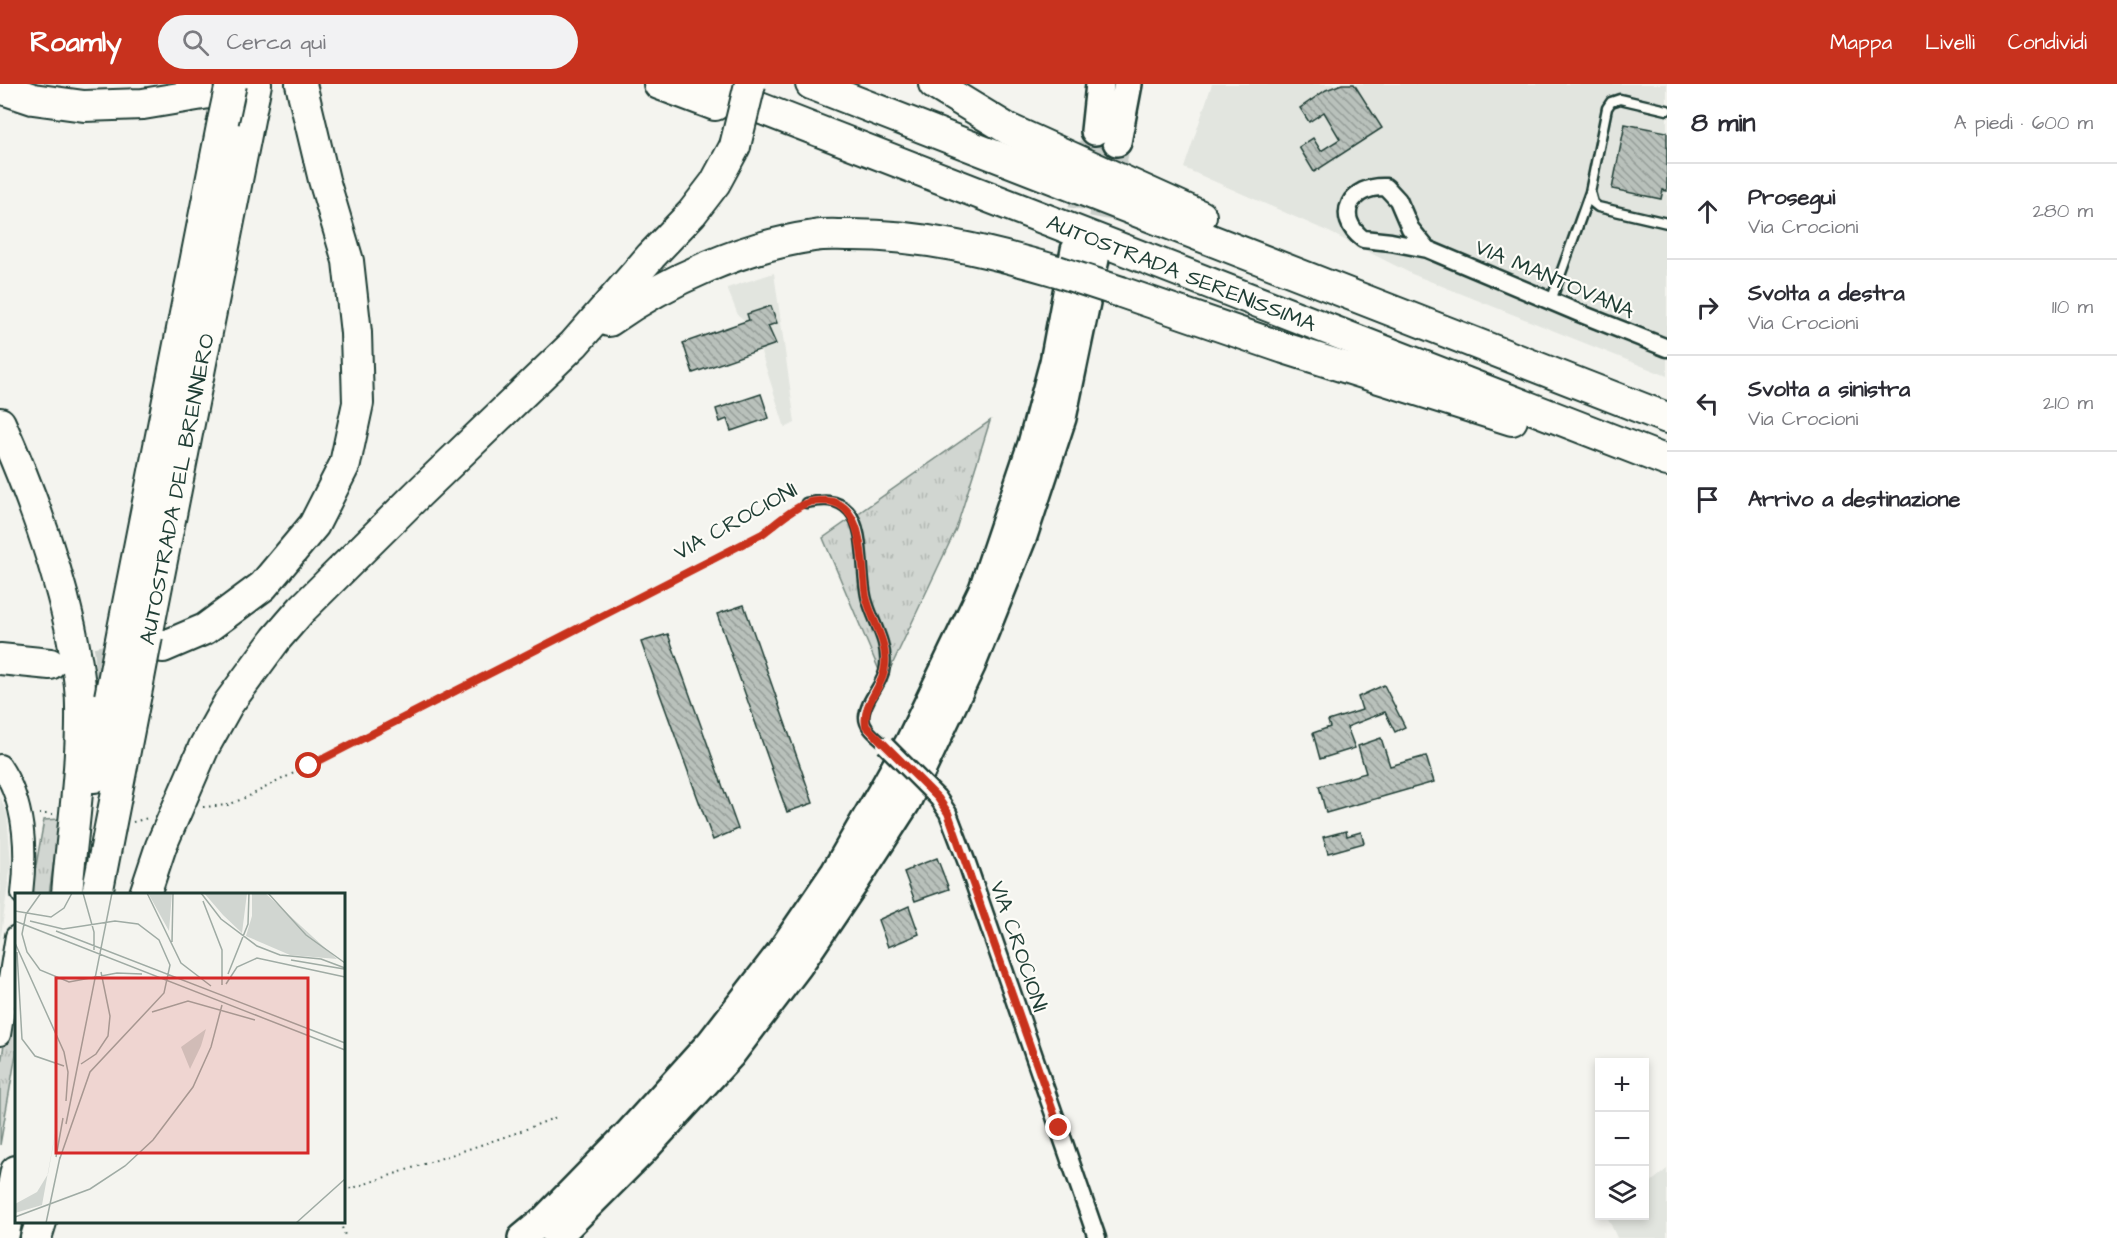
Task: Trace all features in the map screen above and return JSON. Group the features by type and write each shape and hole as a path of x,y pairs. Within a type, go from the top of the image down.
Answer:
{"highway":[{"name":"AUTOSTRADA DEL BRENNERO","path":"70,893 123,696 144,637 236,118 231,84"},
{"path":"0,88 33,99 84,106 142,104 246,84"},
{"name":"AUTOSTRADA DEL BRENNERO","path":"236,118 256,84"},
{"path":"659,84 755,120 895,161"},
{"name":"AUTOSTRADA SERENISSIMA","path":"698,84 1656,457"},
{"path":"145,893 161,846 204,747 228,704 258,662 302,609 574,345 692,213 714,183 735,146 750,84"},
{"name":"AUTOSTRADA SERENISSIMA","path":"811,84 1667,418"},
{"path":"934,84 1008,129 1067,157 1406,302 1501,354"},
{"path":"1100,84 1111,132"},
{"path":"1111,132 1128,84"},
{"path":"1111,132 1138,84"},
{"path":"144,637 205,629 263,586 314,525 345,464 358,403 356,333 348,261 303,96"},
{"path":"574,345 638,301 690,274 751,251 815,236 871,235 952,243 1076,260 1121,292 1284,348 1500,417 1656,457"},
{"path":"522,1238 546,1218 628,1134 711,1042 779,954 836,872 891,776 983,589 1032,444 1054,362 1076,260"},
{"path":"556,1238 644,1150 730,1056 799,966 906,802 971,666 1023,536 1062,418 1076,260"},
{"path":"0,423 22,474 56,568 63,660 81,705 80,763 70,893"},
{"path":"0,659 63,660"},
{"name":"AUTOSTRADA DEL BRENNERO","path":"97,893 123,696"},
{"path":"3,1238 15,1176"},
{"path":"29,1238 33,1223"},
{"path":"36,1238 40,1223"}],"street":[{"name":"VIA MANTOVANA","path":"1427,249 1410,228 1398,200 1386,187 1368,188 1354,196 1349,203 1349,224 1363,239 1427,249 1667,348"},
{"name":"VIA CROCIONI","path":"885,745 938,798 948,813 1097,1238"},
{"path":"0,765 16,797 20,815 26,863 22,893"},
{"path":"0,1035 15,942"}],"lane":[{"path":"1551,301 1590,192 1607,108 1611,102 1620,99 1667,110"},
{"path":"1590,192 1593,203 1598,207 1667,223"},
{"name":"VIA CROCIONI","path":"806,503 833,501 843,505 851,513 858,530 867,599 885,650 885,667 864,715 866,726 885,745"}],"path":[{"name":"VIA CROCIONI","path":"196,808 228,805 247,797 762,534 806,503"},
{"path":"20,815 60,813"},
{"path":"131,823 154,816"},
{"path":"345,1191 516,1133 559,1116"},
{"path":"341,1223 346,1238"}],"shaded area":[{"path":"1212,84 1667,84 1667,376 1412,274 1329,232 1184,168"},
{"path":"774,273 795,423 785,428 753,327 738,315 727,288"},
{"path":"0,797 7,814 11,863 0,942"},
{"path":"1667,1169 1667,1238 1617,1238 1609,1220 1649,1220 1649,1184"}],"green space":[{"path":"990,421 956,529 884,682 823,538"},
{"path":"60,819 49,893 31,893 44,820"},
{"path":"15,982 15,1060 0,1145 0,1068"}],"building":[{"path":"1342,84 1354,84 1382,128 1314,172 1299,147 1313,138 1321,151 1340,139 1324,112 1309,122 1300,108 1326,90"},
{"path":"1625,124 1667,132 1667,191 1663,190 1661,199 1612,189"},
{"path":"771,306 777,323 768,326 776,344 693,373 683,343 749,320 747,314"},
{"path":"761,394 769,418 731,431 727,419 720,422 716,409"},
{"path":"744,605 813,803 787,812 717,614"},
{"path":"668,634 738,829 713,840 641,642"},
{"path":"1384,685 1405,727 1395,732 1385,712 1347,727 1355,748 1320,759 1313,733 1330,727 1328,721 1362,710 1358,697"},
{"path":"1381,738 1390,766 1426,756 1434,782 1326,813 1319,786 1366,773 1358,746"},
{"path":"1346,831 1347,836 1361,832 1364,843 1328,853 1323,837"},
{"path":"937,858 949,889 915,901 904,872"},
{"path":"909,906 919,934 888,947 878,920"}],"tunnel":[{"path":"1075,250 1095,131"},
{"path":"1095,259 1117,142"},
{"path":"50,664 97,662 142,652"}],"route":[{"path":"309,766 762,534 806,503 833,501 843,505 851,513 858,530 867,599 885,650 885,667 882,678 864,715 866,726 938,798 948,813 1059,1128"}]}
